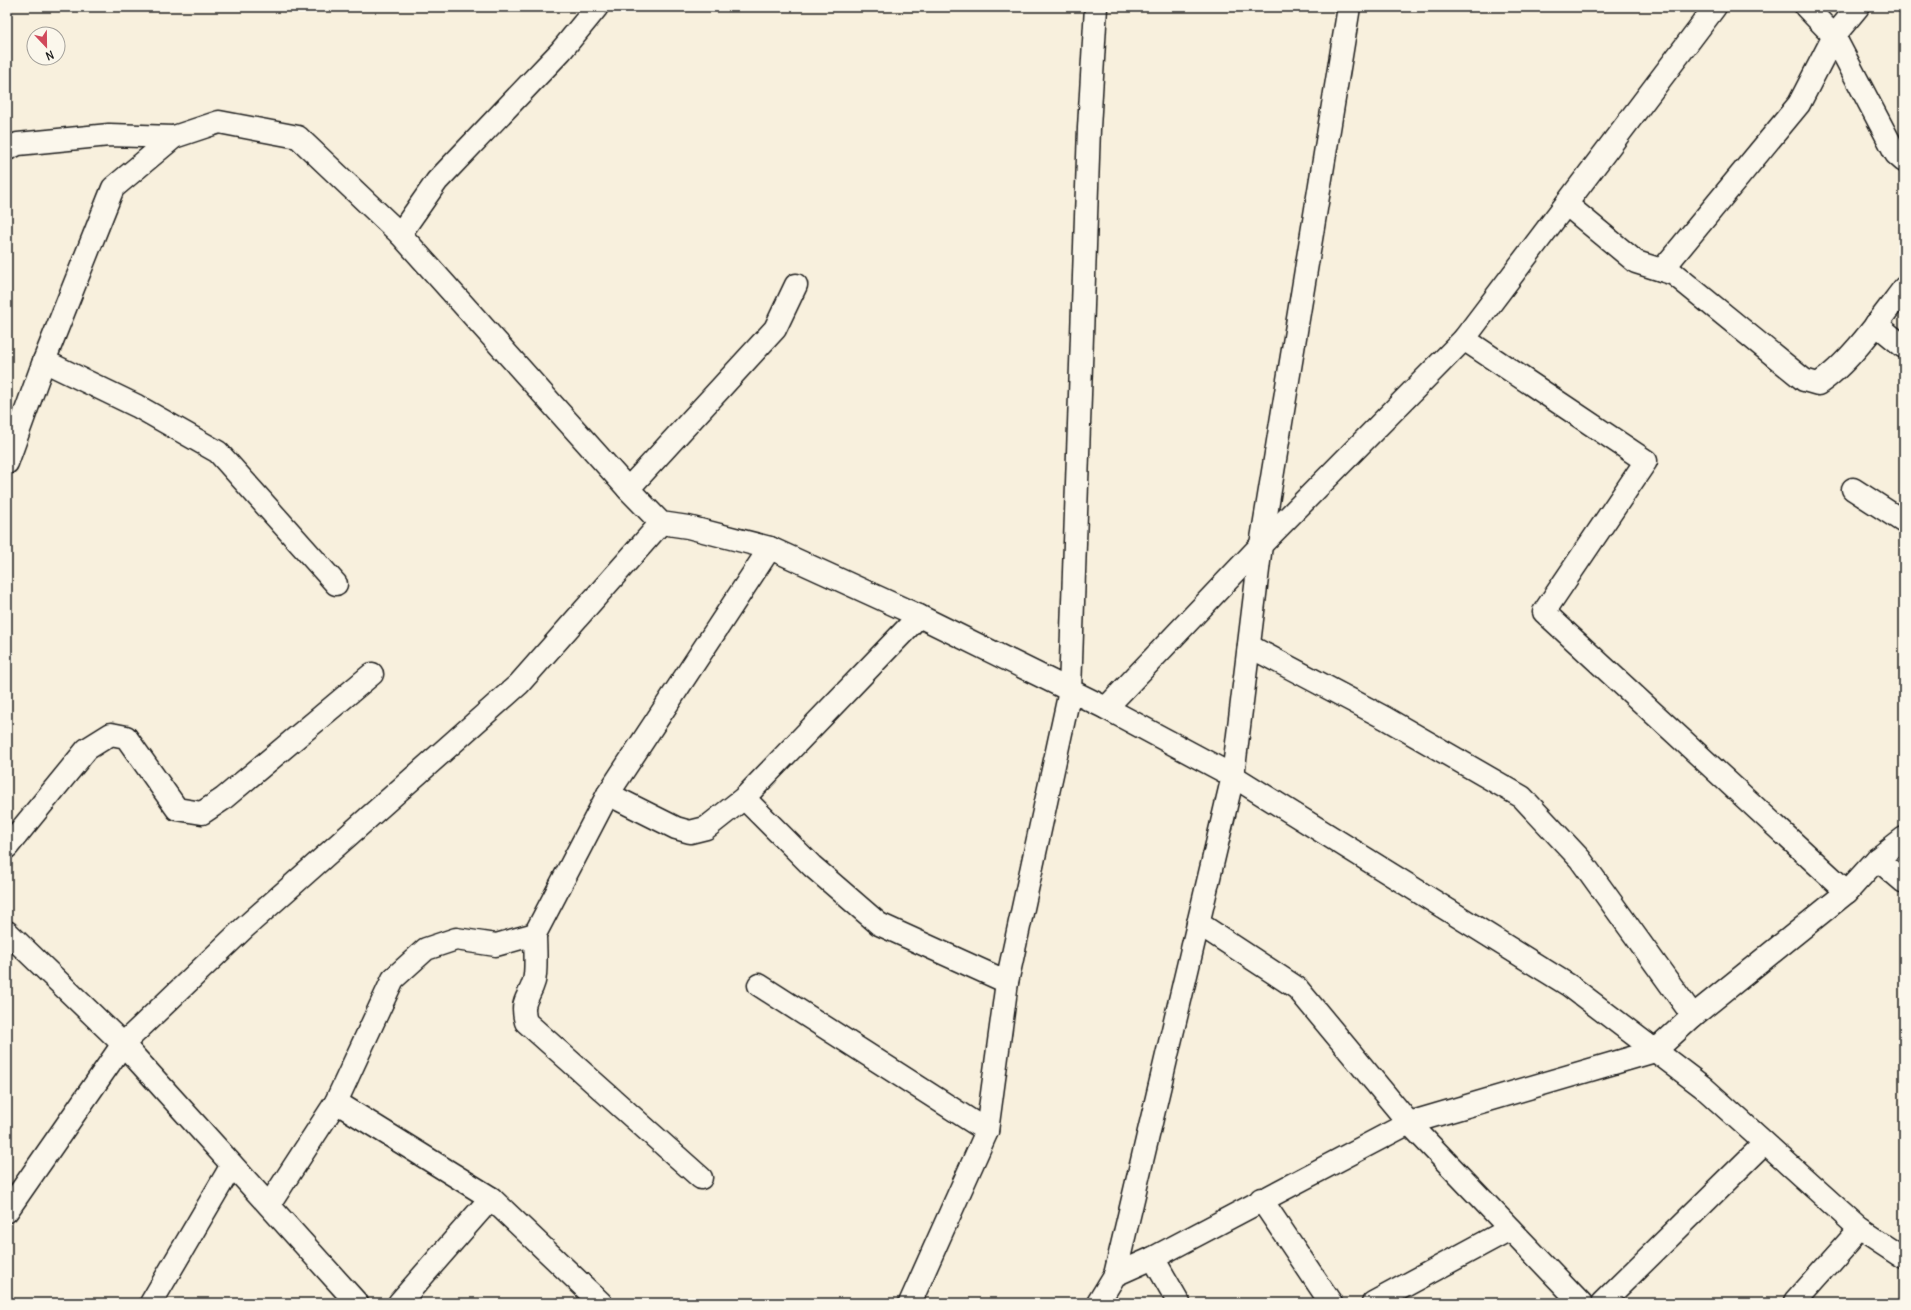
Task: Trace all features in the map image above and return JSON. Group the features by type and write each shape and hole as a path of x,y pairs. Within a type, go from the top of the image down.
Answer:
{"street":[{"path":"400,234 437,181 561,51 597,7"},
{"path":"910,1303 988,1131 1007,982 1070,691 1089,128 1096,7"},
{"path":"1098,1303 1115,1275 1232,776 1261,545 1349,7"},
{"path":"1106,708 1261,545 1464,339 1715,7"},
{"path":"1806,7 1834,36 1896,154 1904,161"},
{"path":"1662,270 1799,104 1834,36 1858,7"},
{"path":"10,143 108,135 174,137 219,122 298,137 400,234 628,489 662,523 688,527 770,548 919,616 1106,708 1232,776 1570,986 1703,1087 1764,1144 1860,1229 1904,1258"},
{"path":"7,463 44,361 113,188 174,137"},
{"path":"1566,204 1636,262 1674,274 1804,380 1818,384 1830,376 1876,324 1904,288"},
{"path":"628,489 775,329 796,284"},
{"path":"1876,324 1904,347"},
{"path":"1464,339 1646,461 1544,612 1847,892"},
{"path":"44,361 137,406 218,452 336,584"},
{"path":"1853,489 1904,522"},
{"path":"7,1211 123,1044 243,929 519,684 662,523"},
{"path":"701,1178 526,1022 524,1014 525,1000 534,980 535,934 608,794 770,548"},
{"path":"608,794 676,828 690,832 706,828 744,798 919,616"},
{"path":"1249,646 1386,718 1522,797 1580,859 1693,1016"},
{"path":"7,847 87,749 111,734 126,737 177,809 202,813 223,799 372,674"},
{"path":"744,798 812,866 879,924 1007,982"},
{"path":"1115,1275 1153,1258 1409,1123 1655,1051 1693,1016 1847,892 1877,859 1904,838"},
{"path":"1877,859 1904,882"},
{"path":"1198,923 1297,988 1409,1123 1580,1303"},
{"path":"7,932 123,1044 357,1303"},
{"path":"268,1205 336,1102 393,979 426,949 456,939 496,945 535,934"},
{"path":"759,985 988,1131"},
{"path":"336,1102 491,1198 601,1303"},
{"path":"1602,1303 1764,1144"},
{"path":"151,1303 232,1165"},
{"path":"398,1303 491,1198"},
{"path":"1261,1200 1331,1303"},
{"path":"1373,1303 1510,1229"},
{"path":"1794,1303 1860,1229"},
{"path":"1153,1258 1179,1303"}]}
